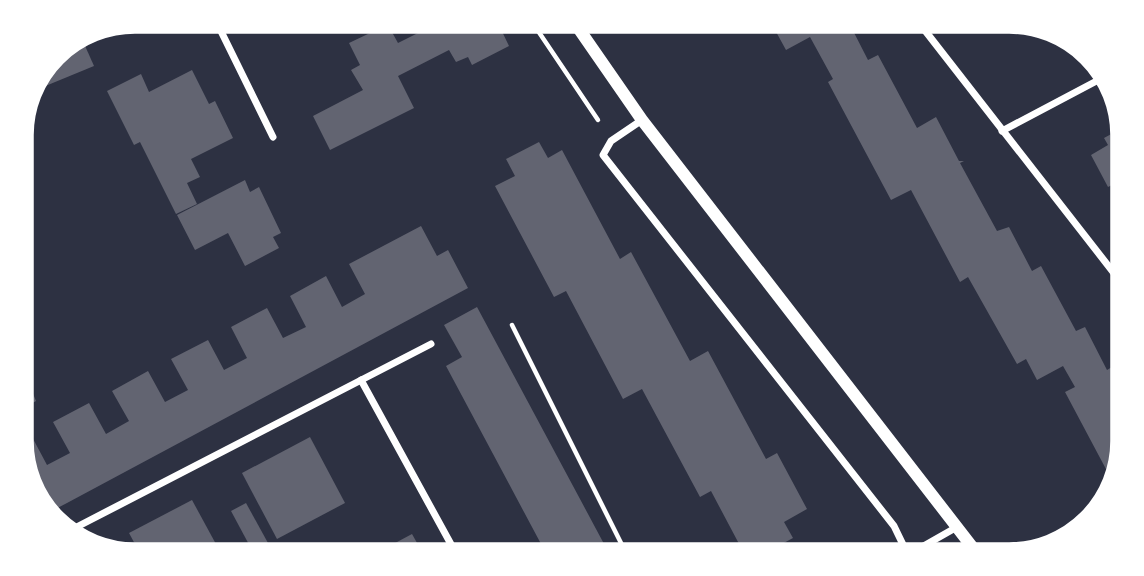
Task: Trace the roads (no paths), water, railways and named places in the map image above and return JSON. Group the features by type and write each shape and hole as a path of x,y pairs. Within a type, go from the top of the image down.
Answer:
{"street":[{"path":"221,32 273,137"},
{"path":"581,32 642,120 970,544"},
{"path":"926,32 1112,271"},
{"path":"1002,131 1097,81"},
{"path":"642,120 611,141 603,155 894,526 902,544"},
{"path":"78,527 431,344"},
{"path":"361,380 451,544"},
{"path":"928,544 957,527"}]}
